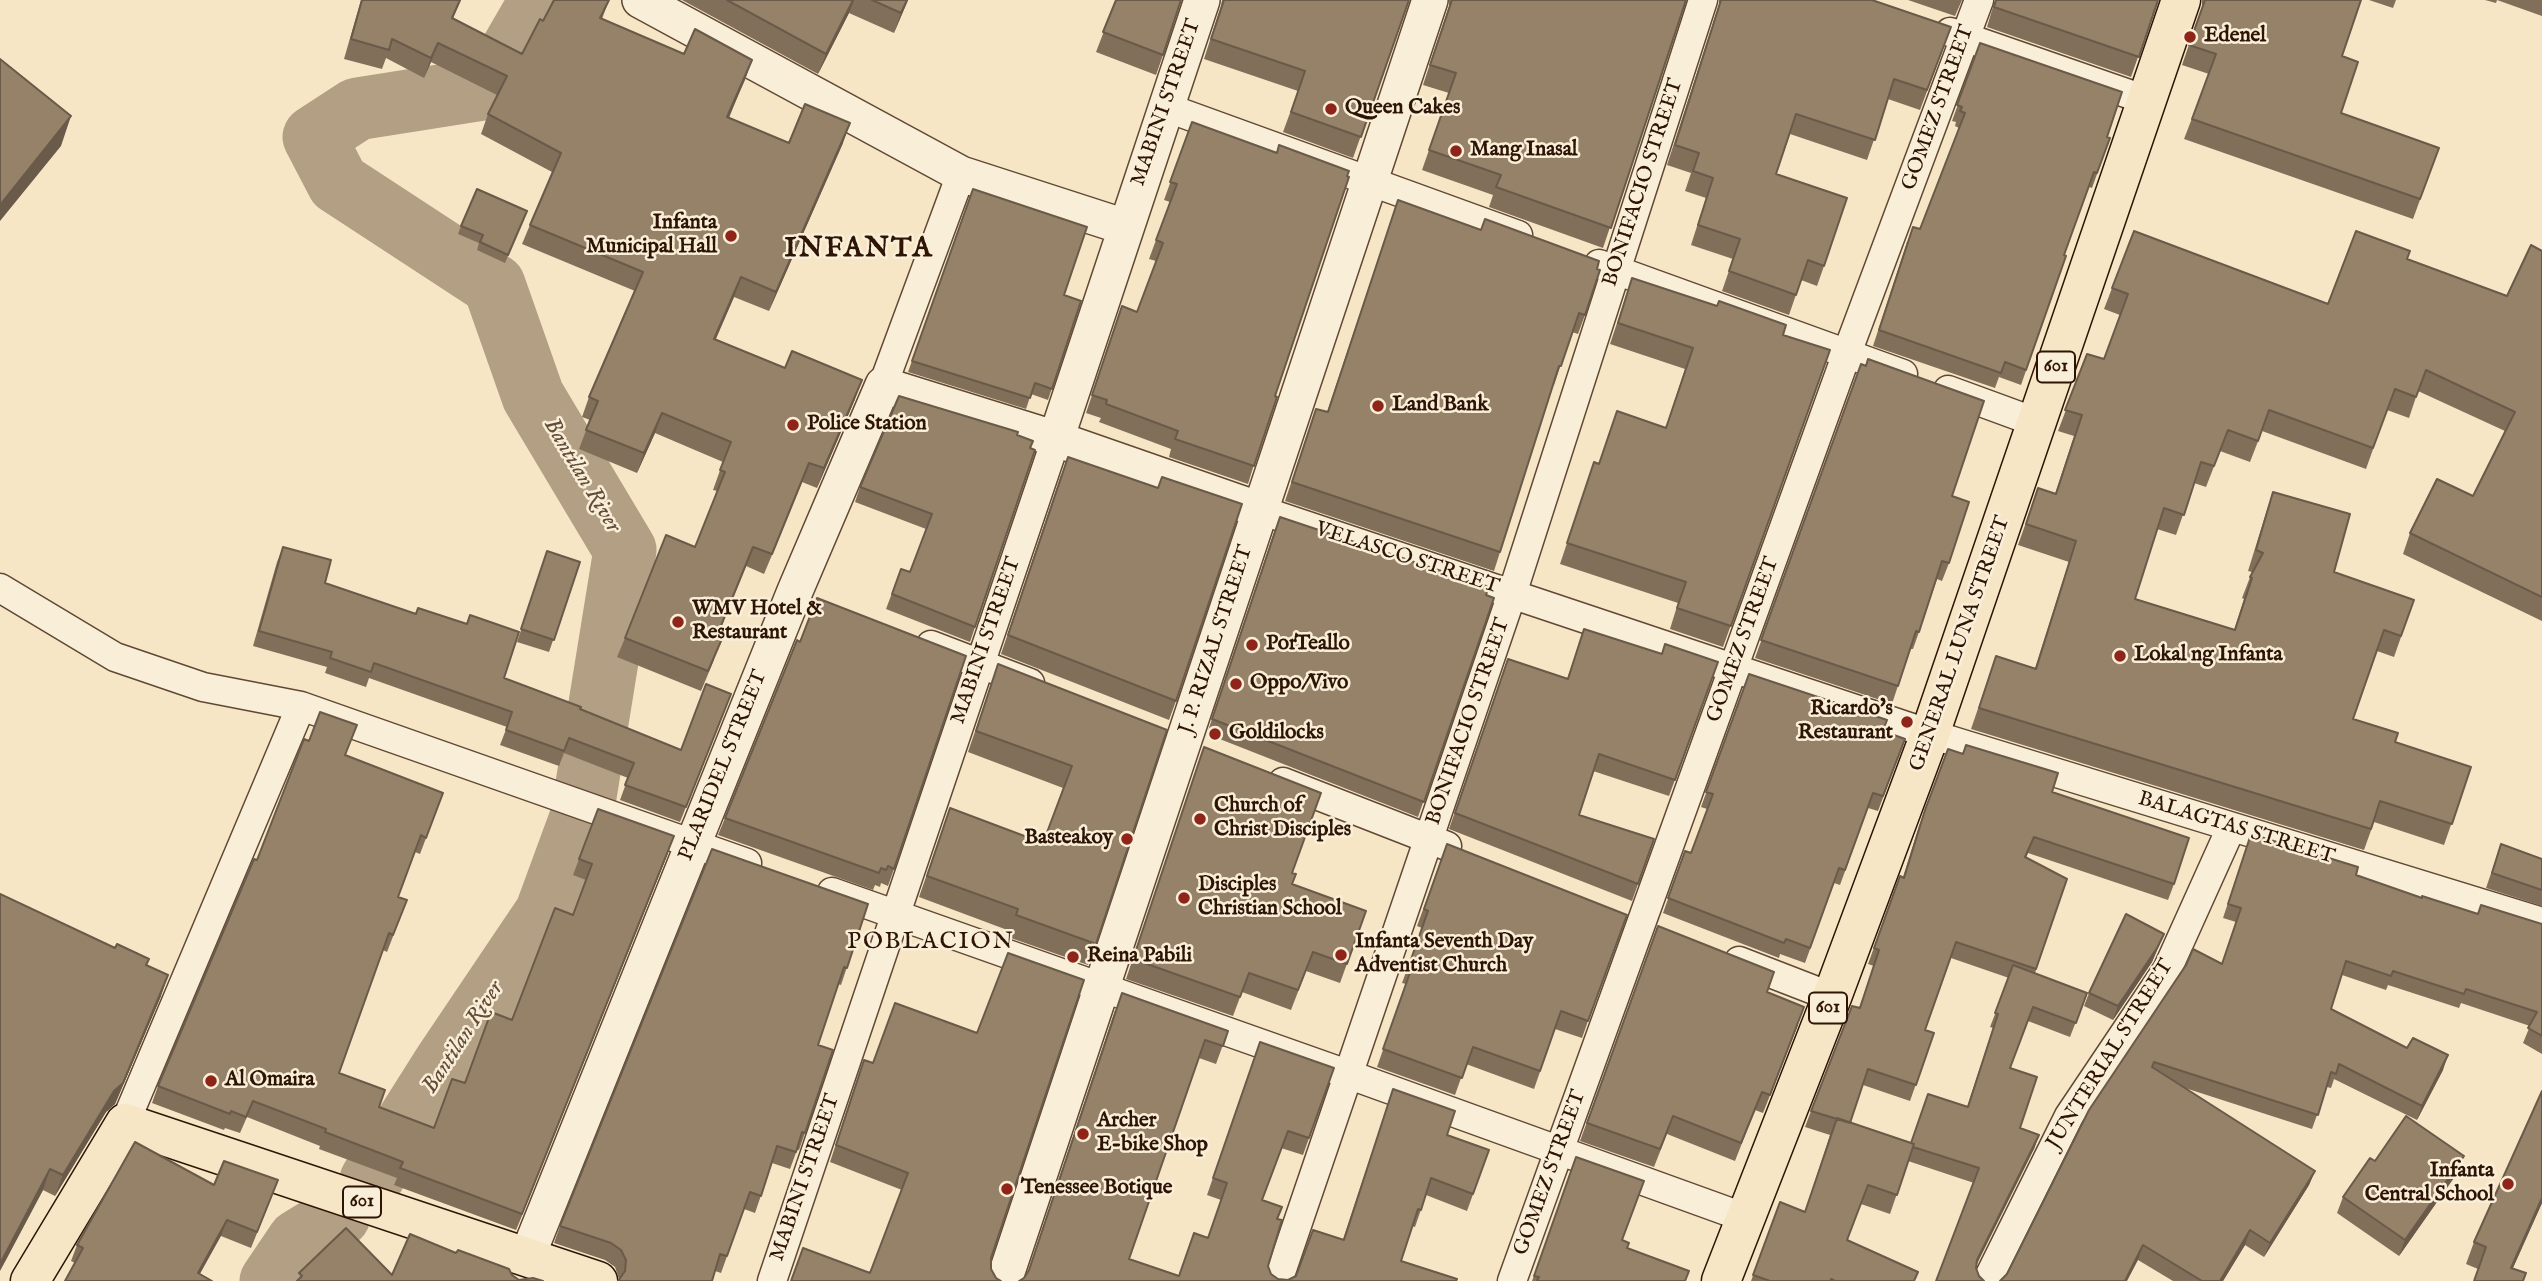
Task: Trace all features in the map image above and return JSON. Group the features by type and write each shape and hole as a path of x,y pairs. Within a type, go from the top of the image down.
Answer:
{"main road":[{"name":"GENERAL LUNA STREET","path":"1721,1281 1832,997 1930,734 2181,0"},
{"name":"601","path":"125,1123 522,1269 598,1281"},
{"path":"30,1281 125,1123"}],"street":[{"path":"640,0 961,174 1125,227"},
{"name":"MABINI STREET","path":"772,1281 1202,0"},
{"name":"J. P. RIZAL STREET","path":"1004,1281 1430,0"},
{"name":"BONIFACIO STREET","path":"1279,1281 1512,594 1703,0"},
{"name":"GOMEZ STREET","path":"1512,1281 1847,353 1979,0"},
{"path":"1930,25 2146,100"},
{"path":"1165,107 1538,242"},
{"name":"PLARIDEL STREET","path":"522,1269 693,844 807,596 961,174"},
{"path":"1577,256 2038,423"},
{"name":"VELASCO STREET","path":"883,385 1056,439 1930,734"},
{"path":"0,588 115,657 203,687 300,706 769,870"},
{"path":"905,635 1055,693"},
{"path":"125,1123 300,706"},
{"name":"BALAGTAS STREET","path":"1930,734 2542,922"},
{"path":"1261,773 1467,854"},
{"name":"JUNTERIAL STREET","path":"1987,1281 2069,1116 2166,970 2231,828"},
{"path":"807,883 1350,1075 1746,1219"},
{"path":"1718,952 1832,997"}],"building":[{"path":"362,0 460,0 452,18 522,54 540,19 543,21 554,0 609,0 600,18 684,54 695,29 752,60 727,117 789,143 805,104 850,123 776,292 741,277 714,339 785,368 792,351 862,380 824,468 809,463 772,554 753,547 716,638 721,641 708,671 625,638 666,535 695,547 725,472 720,470 731,442 662,413 644,453 586,430 598,401 589,397 643,272 530,225 561,153 488,114 507,76 438,43 431,58 392,39 389,50 351,39"},
{"path":"727,0 853,0 826,54"},
{"path":"872,0 907,0 901,13"},
{"path":"1116,0 1181,0 1163,55 1103,32"},
{"path":"1224,0 1409,0 1361,137 1291,112 1305,71 1211,39"},
{"path":"1452,0 1686,0 1611,228 1496,187 1501,175 1429,150 1456,73 1430,65"},
{"path":"1721,0 1872,0 1951,27 1927,90 1894,79 1875,140 1796,114 1776,174 1847,198 1824,266 1808,260 1796,295 1729,271 1740,239 1698,225 1713,178 1693,171 1699,153 1675,145"},
{"path":"1996,0 2158,0 2139,57 1994,7"},
{"path":"2205,0 2361,0 2342,56 2358,62 2341,113 2439,148 2420,199 2192,119 2216,54 2189,45"},
{"path":"1980,43 2122,92 2107,137 2110,138 2097,173 2094,172 2026,370 2005,362 2001,373 1879,330 1913,227 1920,229 1965,113 1960,111 1962,107 1957,105"},
{"path":"0,59 71,116 0,205"},
{"path":"1192,122 1277,153 1279,145 1349,171 1254,466 1175,439 1178,431 1106,404 1107,400 1092,395 1122,306 1137,312 1163,243 1156,240 1177,184 1170,182"},
{"path":"477,189 527,211 508,255 480,242 483,235 461,226"},
{"path":"973,189 1087,227 1064,295 1081,301 1052,389 1035,383 1030,398 912,361"},
{"path":"1398,200 1481,230 1485,219 1599,261 1597,269 1600,270 1585,315 1579,313 1559,366 1500,552 1292,482 1316,409 1328,412"},
{"path":"2134,231 2328,304 2356,231 2410,251 2407,259 2507,296 2531,245 2542,251 2542,597 2410,533 2437,479 2473,496 2515,412 2426,370 2416,397 2395,389 2373,448 2269,410 2258,441 2228,430 2214,466 2201,462 2184,515 2164,508 2135,599 2235,630 2252,578 2250,577 2263,553 2256,550 2273,492 2350,514 2334,572 2414,600 2401,636 2384,630 2353,719 2398,733 2395,742 2471,767 2452,824 2380,801 2371,829 1979,708 1996,656 2036,669 2076,541 2026,524 2038,488 2056,494 2082,415 2065,410 2087,354 2104,359 2128,294 2112,288"},
{"path":"1632,278 1717,306 1719,301 1786,325 1783,335 1830,350 1731,626 1677,608 1686,582 1567,543 1594,462 1599,464 1617,411 1666,428 1693,348 1618,323"},
{"path":"1868,359 1984,401 1952,496 1969,502 1949,563 1942,561 1898,686 1761,640 1861,364 1866,366"},
{"path":"899,396 1018,432 1017,435 1033,441 1030,448 1035,450 975,627 892,594 901,569 910,572 932,514 860,487"},
{"path":"1068,457 1158,488 1162,477 1242,504 1176,701 1008,635"},
{"path":"1280,517 1489,587 1486,595 1494,598 1424,802 1212,719"},
{"path":"283,547 331,560 325,583 416,614 418,608 467,624 470,615 519,632 504,678 581,707 580,709 681,750 706,684 731,694 686,807 625,785 634,763 569,738 564,751 506,730 512,712 374,663 371,672 330,658 332,652 259,631"},
{"path":"547,551 580,562 554,640 521,629"},
{"path":"817,598 966,656 894,869 888,866 886,870 881,868 879,873 725,818 797,640 800,642"},
{"path":"1584,629 1662,654 1665,644 1718,662 1675,780 1599,754 1579,815 1654,839 1638,884 1455,813 1508,659 1568,679"},
{"path":"998,664 1167,730 1096,944 1016,915 1018,909 927,876 950,808 1043,843 1072,766 976,731"},
{"path":"1749,674 1887,720 1883,731 1905,739 1883,796 1873,793 1845,870 1839,868 1810,948 1786,939 1784,943 1668,898 1685,851 1691,853 1713,794 1706,792"},
{"path":"320,712 357,725 345,755 443,793 426,838 421,835 398,897 407,900 393,935 389,933 339,1073 385,1090 379,1107 434,1128 452,1079 465,1083 491,1012 512,1020 555,908 573,915 592,864 579,859 598,809 674,836 522,1214 400,1168 403,1162 253,1101 246,1117 231,1111 230,1114 158,1086 254,859 257,860 304,739 309,741"},
{"path":"1966,745 2058,773 2052,792 2189,838 2174,884 2034,837 2025,857 2067,879 2036,969 1956,942 1925,1030 1934,1033 1916,1085 1868,1069 1850,1123 1811,1111 1852,1006 1860,1008 1879,950 1874,948 1900,876 1904,878 1948,749 1963,754"},
{"path":"1204,747 1321,793 1292,873 1296,874 1292,884 1366,911 1347,964 1313,952 1298,990 1249,973 1240,997 1133,959"},
{"path":"2251,834 2358,867 2356,875 2422,898 2478,914 2481,905 2542,924 2542,1036 2528,1028 2537,1012 2466,989 2464,994 2393,971 2391,976 2346,961 2331,1009 2407,1048 2413,1038 2448,1055 2422,1106 2339,1064 2336,1074 2331,1072 2318,1115 2154,1062 2152,1067 2315,1171 2270,1243 2250,1230 2220,1281 2202,1281 2143,1245 2125,1281 2000,1281 2007,1274 2089,1110 2186,965 2193,949 2222,964 2241,908 2228,904"},
{"path":"1447,844 1627,915 1588,1021 1561,1011 1540,1071 1473,1047 1462,1078 1383,1049 1412,967 1409,965 1428,911 1424,909"},
{"path":"2501,844 2542,859 2542,890 2492,873"},
{"path":"712,849 868,904 818,1045 833,1050 805,1133 802,1132 796,1152 777,1146 761,1196 750,1192 727,1256 720,1254 712,1281 618,1281 625,1271 626,1260 621,1250 611,1243 560,1226"},
{"path":"0,894 115,948 117,944 149,959 146,965 168,975 123,1083 114,1091 63,1175 50,1169 0,1264"},
{"path":"2126,914 2164,934 2118,1006 2089,993"},
{"path":"1658,926 1774,972 1767,992 1804,1007 1770,1095 1762,1092 1741,1143 1673,1116 1660,1149 1587,1123"},
{"path":"1008,953 1084,980 991,1258 991,1269 1001,1281 791,1281 803,1248 870,1273 908,1173 836,1145 864,1060 873,1063 895,1003 977,1033"},
{"path":"2013,965 2087,993 2076,1023 2033,1007 2010,1068 2037,1077 2020,1128 2039,1135 1977,1260 1976,1268 1984,1281 1936,1281 1979,1168 1913,1147 1914,1144 1911,1143 1928,1094 1968,1107 1998,1014 1995,1013"},
{"path":"1122,993 1228,1031 1223,1046 1205,1040 1129,1259 1179,1276 1194,1233 1208,1238 1227,1183 1213,1178 1260,1042 1334,1068 1309,1138 1288,1131 1262,1200 1282,1207 1277,1219 1282,1220 1268,1266 1271,1274 1278,1279 1288,1280 1296,1276 1313,1230 1344,1240 1393,1089 1455,1111 1447,1135 1489,1150 1473,1194 1431,1178 1401,1261 1457,1279 1456,1281 1019,1281 1029,1270"},
{"path":"2542,1091 2542,1198 2511,1268 2526,1273 2523,1281 2474,1281 2486,1247 2474,1242"},
{"path":"2406,1116 2464,1156 2405,1240 2343,1197 2370,1158 2375,1161"},
{"path":"1837,1118 1914,1144 1897,1195 1868,1185 1847,1240 1918,1272 1914,1281 1770,1281 1753,1275 1780,1202 1805,1212"},
{"path":"135,1142 214,1185 224,1161 278,1180 257,1232 227,1220 198,1273 212,1281 65,1281 83,1248 77,1245"},
{"path":"1576,1157 1644,1181 1622,1240 1629,1243 1627,1248 1689,1271 1685,1281 1537,1281 1539,1277 1534,1276"},
{"path":"346,1228 392,1275 410,1234 456,1253 458,1250 509,1269 519,1280 533,1278 543,1281 297,1281 302,1276 299,1273"}],"waterway":[{"name":"Bantilan River","path":"371,1180 445,1063 546,913 582,815 625,550 533,396 494,285 338,183 314,137 357,109 490,88 541,0"},
{"path":"271,1281 298,1241 339,1216"}],"place":[{"name":"Edenel","path":"2190,37"},
{"name":"Queen Cakes","path":"1331,109"},
{"name":"Mang Inasal","path":"1456,151"},
{"name":"Infanta Municipal Hall","path":"731,236"},
{"name":"Land Bank","path":"1378,406"},
{"name":"Police Station","path":"793,425"},
{"name":"WMV Hotel & Restaurant","path":"678,622"},
{"name":"PorTeallo","path":"1252,645"},
{"name":"Lokal ng Infanta","path":"2120,656"},
{"name":"Oppo/Vivo","path":"1236,684"},
{"name":"Ricardo's Restaurant","path":"1907,722"},
{"name":"Goldilocks","path":"1215,734"},
{"name":"Church of Christ Disciples","path":"1200,819"},
{"name":"Basteakoy","path":"1127,839"},
{"name":"Disciples Christian School","path":"1184,898"},
{"name":"Infanta Seventh Day Adventist Church","path":"1341,955"},
{"name":"Reina Pabili","path":"1073,957"},
{"name":"Al Omaira","path":"211,1081"},
{"name":"Archer E-bike Shop","path":"1083,1134"},
{"name":"Infanta Central School","path":"2508,1184"},
{"name":"Tenessee Botique","path":"1007,1189"}],"district":[{"name":"INFANTA","path":"859,250"},
{"name":"POBLACION","path":"931,943"}]}
